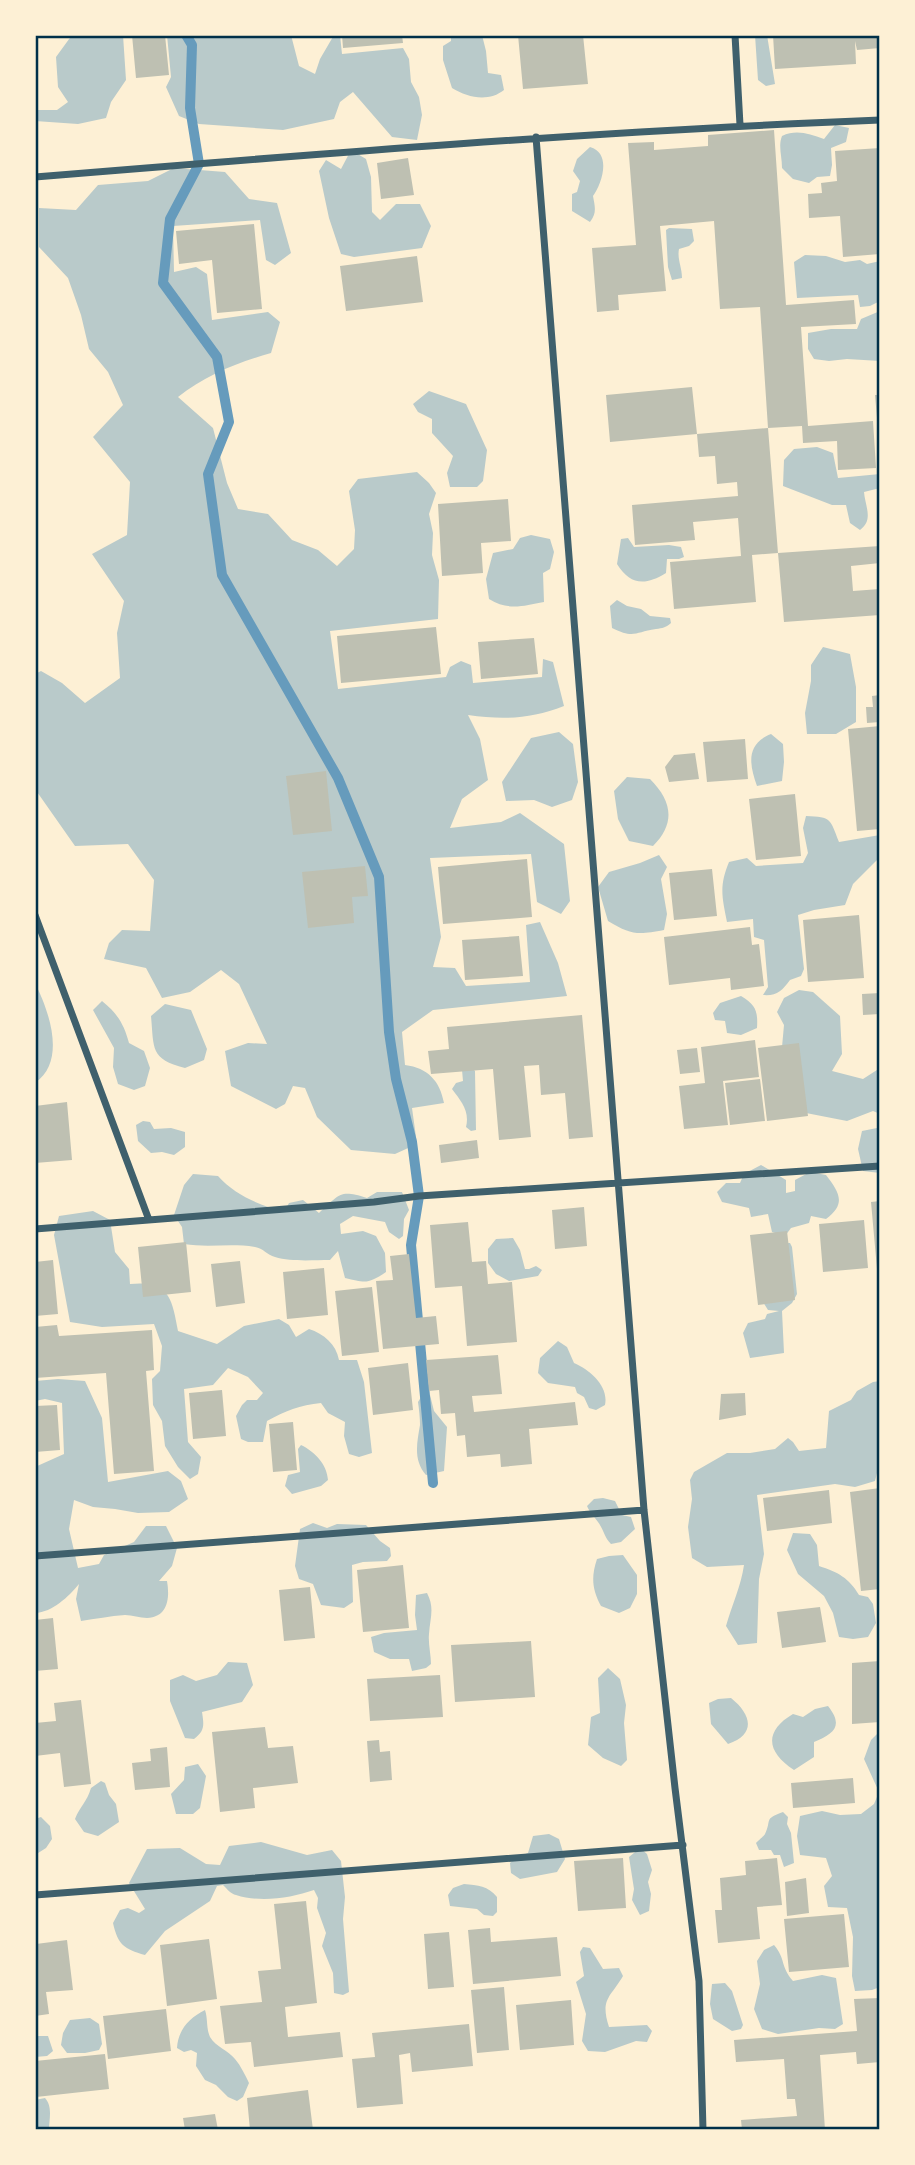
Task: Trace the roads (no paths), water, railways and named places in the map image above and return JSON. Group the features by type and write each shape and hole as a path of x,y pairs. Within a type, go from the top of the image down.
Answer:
{"street":[{"path":"735,35 740,125"},
{"path":"35,177 536,137 880,120"},
{"path":"536,137 644,1510 699,1981 703,2130"},
{"path":"35,915 149,1220"},
{"path":"35,1229 374,1202 419,1196 880,1166"},
{"path":"35,1556 644,1510"},
{"path":"35,1895 683,1845"}],"waterway":[{"path":"186,35 192,45 190,108 199,164 170,219 163,283 217,357 229,422 208,474 222,575 338,778 379,877 389,1032 396,1079 412,1142 419,1196 411,1245 433,1483"}]}
